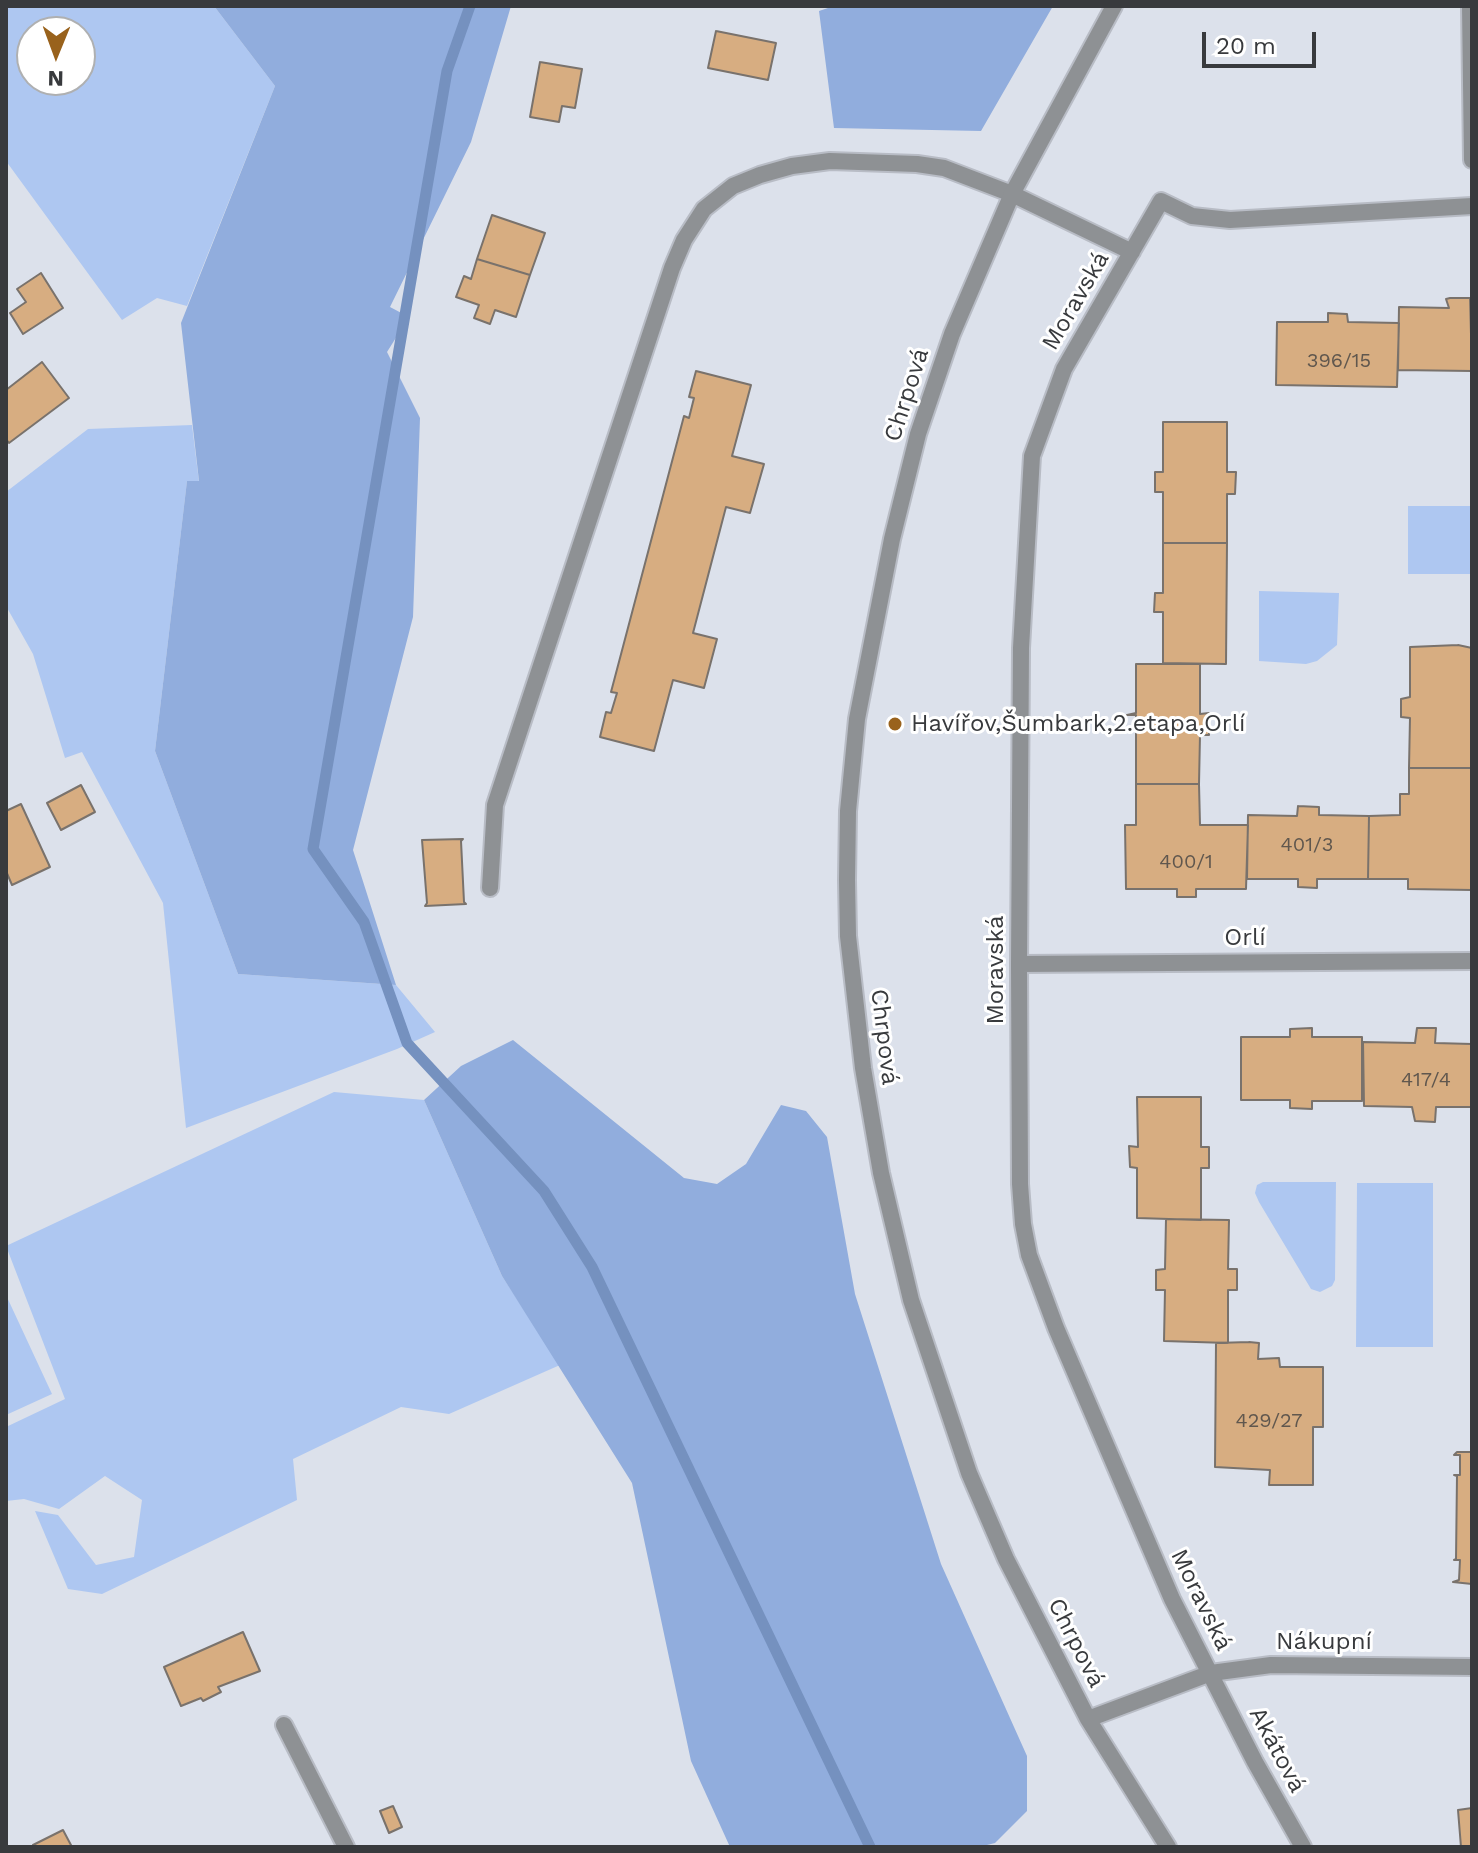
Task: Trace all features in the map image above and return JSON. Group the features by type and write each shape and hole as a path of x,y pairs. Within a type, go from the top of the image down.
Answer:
{"street":[{"name":"Chrpová","path":"1114,6 1012,194 952,334 906,475 854,742 848,811 848,936 863,1068 878,1158 911,1300 969,1473 1006,1559 1088,1719 1168,1847"},
{"path":"1470,6 1472,160"},
{"path":"490,888 495,805 672,268 684,240 704,209 733,186 760,175 792,166 830,161 944,168 1012,194"},
{"name":"Moravská","path":"1012,194 1132,252"},
{"name":"Moravská","path":"1211,1673 1172,1599 1141,1529 1056,1328 1029,1255 1020,1184 1019,964 1021,648 1032,456 1064,369 1161,201 1192,216 1230,220 1472,206"},
{"name":"Orlí","path":"1019,964 1472,961"},
{"name":"Nákupní","path":"1088,1719 1211,1673 1271,1665 1472,1667"},
{"name":"Akátová","path":"1211,1673 1255,1762 1303,1847"},
{"path":"284,1725 346,1847"}],"shaded area":[{"path":"6,6 214,6 275,86 187,306 157,298 122,320 6,161"},
{"path":"214,6 511,6 471,142 390,307 409,317 387,352 420,418 413,617 353,850 396,985 238,974 155,751 187,481 199,481 181,323 275,86"},
{"path":"834,6 1053,6 981,131 834,128 819,11"},
{"path":"192,425 199,482 187,481 155,751 238,974 396,985 435,1032 186,1128 163,903 82,752 65,758 33,654 6,606 6,492 88,429"},
{"path":"1408,506 1472,506 1472,574 1408,574"},
{"path":"1259,591 1339,593 1337,645 1317,661 1306,664 1259,661"},
{"path":"513,1040 684,1178 717,1184 746,1164 781,1105 806,1111 827,1137 855,1294 941,1564 1027,1756 1027,1811 995,1843 979,1847 730,1847 691,1761 632,1483 502,1276 424,1100 461,1066"},
{"path":"334,1092 424,1100 502,1276 560,1365 449,1414 401,1407 293,1459 297,1500 102,1594 68,1589 35,1511 58,1515 96,1565 134,1557 142,1500 105,1476 59,1509 24,1499 6,1501 6,1427 65,1399 6,1246"},
{"path":"1263,1182 1336,1182 1335,1280 1332,1286 1320,1292 1311,1289 1259,1202 1255,1193 1257,1185"},
{"path":"1357,1183 1433,1183 1433,1347 1356,1347"},
{"path":"6,1295 52,1394 6,1415"}],"building":[{"path":"716,31 776,43 768,80 708,68"},
{"path":"540,62 582,69 575,108 562,106 559,122 530,117"},
{"path":"492,215 545,233 530,275 477,259"},
{"path":"477,259 530,275 516,317 495,310 490,324 474,318 479,305 456,297 464,276 471,279"},
{"path":"41,273 63,308 23,334 10,313 26,302 17,289"},
{"path":"1470,298 1472,371 1398,370 1399,307 1449,308 1446,299"},
{"path":"1328,313 1347,314 1348,322 1399,323 1397,387 1276,385 1277,322 1328,322"},
{"path":"42,362 69,398 9,443 6,439 6,390"},
{"path":"696,371 751,385 732,456 764,464 750,513 726,507 693,633 717,639 704,688 673,680 654,751 600,737 606,712 611,713 617,693 611,692 684,416 689,418 694,398 689,397"},
{"path":"1163,422 1227,422 1227,472 1236,472 1235,494 1227,494 1227,543 1163,543 1163,492 1155,492 1155,472 1163,472"},
{"path":"1163,543 1227,543 1226,664 1163,663 1163,612 1154,612 1155,593 1163,593"},
{"path":"1458,645 1472,648 1472,768 1409,768 1410,718 1401,717 1401,699 1410,697 1410,647"},
{"path":"1136,664 1200,664 1200,714 1209,713 1209,735 1200,735 1199,784 1136,784 1136,715 1127,715 1136,713"},
{"path":"1409,768 1472,768 1472,890 1408,889 1408,879 1368,879 1369,816 1400,815 1400,794 1409,794"},
{"path":"1136,784 1199,784 1200,825 1248,825 1246,889 1196,889 1196,897 1177,897 1177,889 1126,889 1125,825 1136,825"},
{"path":"81,785 95,812 61,830 47,803"},
{"path":"21,804 50,867 12,885 6,871 6,811"},
{"path":"1298,806 1319,807 1319,815 1369,816 1368,879 1317,879 1317,888 1298,887 1298,879 1247,879 1248,815 1297,816"},
{"path":"463,839 466,904 425,906 422,840"},
{"path":"1312,1028 1312,1037 1362,1037 1362,1101 1312,1101 1312,1109 1290,1108 1290,1100 1241,1100 1241,1037 1290,1037 1290,1029"},
{"path":"1417,1028 1436,1028 1435,1043 1472,1044 1472,1107 1436,1107 1435,1122 1415,1121 1412,1107 1364,1106 1363,1042 1415,1043"},
{"path":"1137,1097 1201,1097 1201,1147 1209,1147 1209,1168 1201,1168 1201,1220 1137,1218 1137,1168 1130,1167 1129,1146 1138,1147"},
{"path":"1166,1219 1229,1220 1228,1269 1237,1269 1237,1290 1228,1290 1228,1343 1164,1341 1165,1290 1156,1290 1156,1270 1165,1269"},
{"path":"1216,1343 1259,1343 1258,1359 1279,1358 1280,1367 1323,1367 1323,1427 1313,1427 1313,1485 1269,1485 1270,1470 1215,1467"},
{"path":"1457,1452 1472,1452 1472,1584 1453,1582 1459,1580 1460,1560 1454,1560 1457,1476 1454,1475 1460,1475 1460,1455 1454,1455"},
{"path":"243,1632 260,1671 218,1687 221,1692 203,1701 201,1698 181,1706 164,1667"},
{"path":"393,1806 402,1827 389,1833 380,1811"},
{"path":"1472,1808 1472,1847 1461,1847 1458,1810"},
{"path":"63,1830 72,1847 34,1847 33,1845"}],"waterway":[{"path":"470,6 447,71 313,849 364,922 407,1043 544,1191 592,1267 870,1847"}],"place":[{"name":"Havířov,Šumbark,2.etapa,Orlí","path":"895,724"}]}
